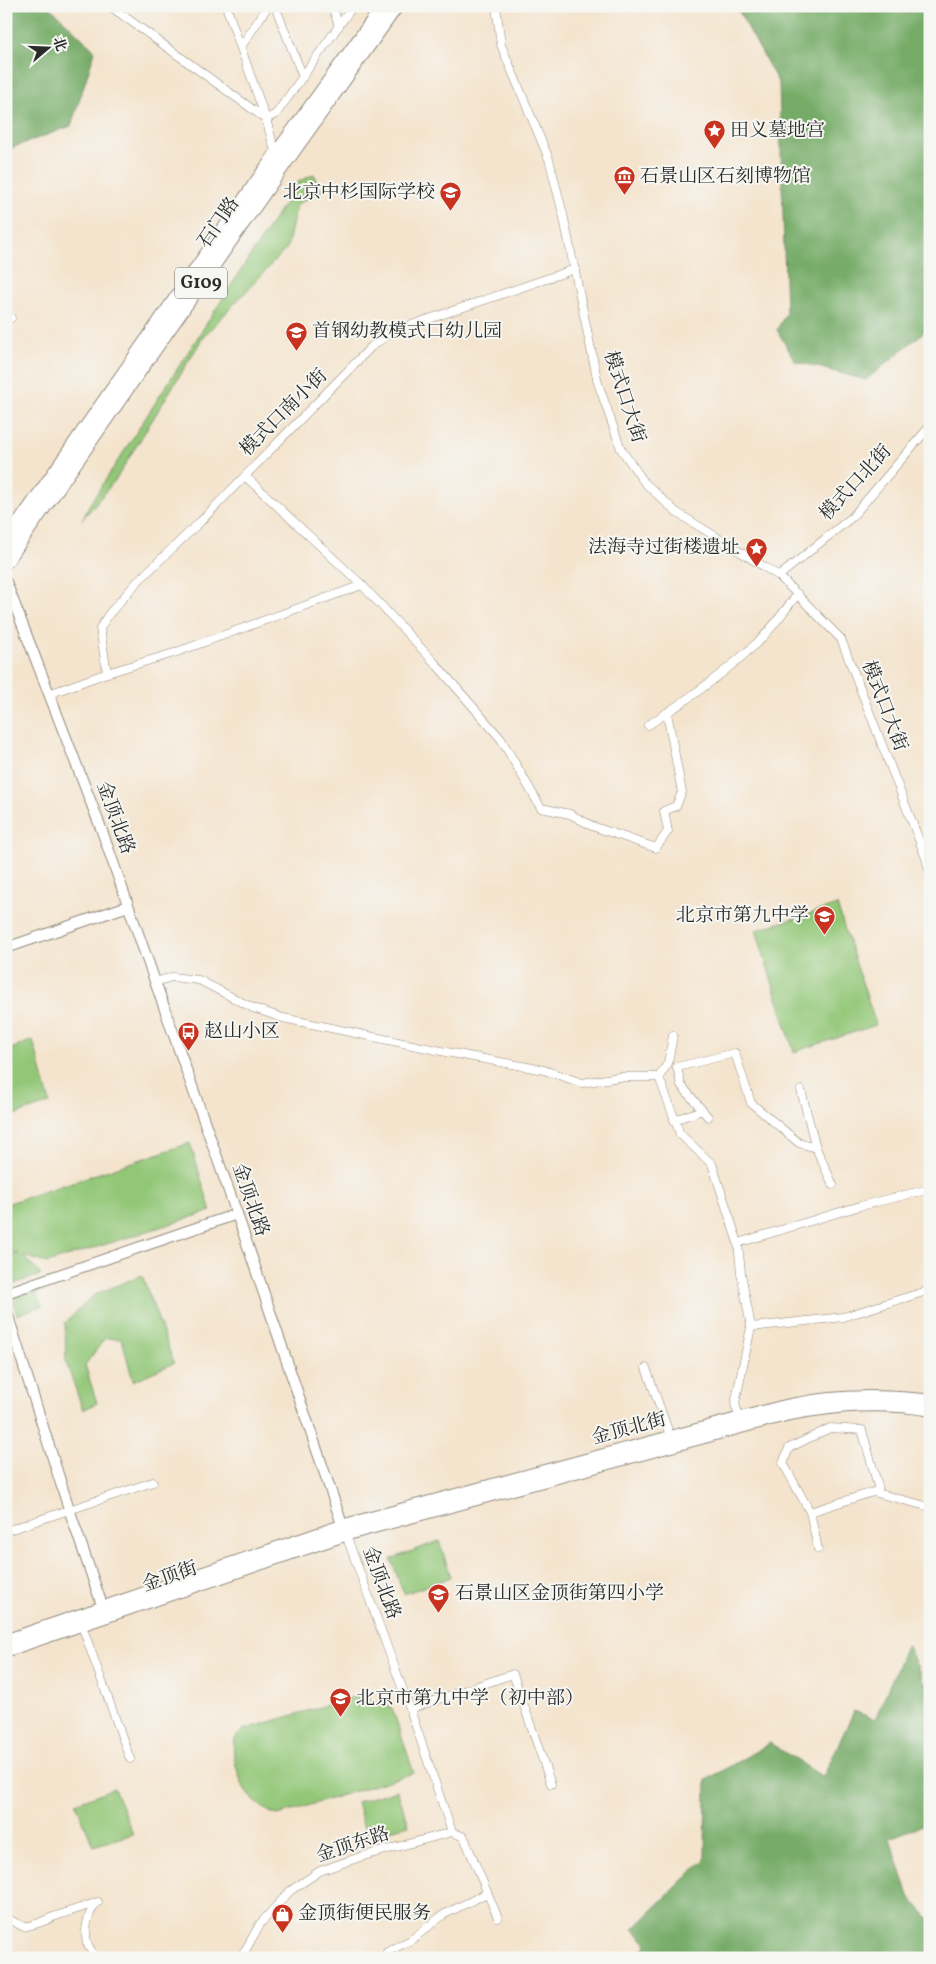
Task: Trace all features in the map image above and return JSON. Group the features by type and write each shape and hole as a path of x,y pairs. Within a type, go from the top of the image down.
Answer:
{"highway":[{"name":"石门路","path":"6,561 384,6"},
{"name":"石门路","path":"9,535 280,160 396,6"}],"main road":[{"name":"金顶北街","path":"344,1530 741,1422 800,1402 849,1396 888,1396 930,1400"},
{"name":"金顶北街","path":"344,1530 670,1436 826,1408 863,1405 930,1410"},
{"name":"金顶街","path":"6,1640 344,1530"},
{"name":"金顶街","path":"6,1652 344,1530"}],"street":[{"path":"110,6 266,120"},
{"path":"226,6 280,160"},
{"path":"241,46 268,6"},
{"path":"275,6 303,77"},
{"path":"332,6 339,26"},
{"path":"266,120 276,114 353,6"},
{"name":"模式口大街","path":"496,6 501,45 549,159 575,269 598,383 621,449 644,482 676,512 779,576 841,639 926,858 930,875"},
{"name":"模式口南小街","path":"106,673 100,628 109,614 137,582 201,521 371,347 391,332 575,269"},
{"name":"模式口北街","path":"779,576 852,517 930,426"},
{"path":"245,476 362,585 435,663 502,740 541,808 570,814 592,826 656,848 668,831 664,811 676,806 682,792 667,713"},
{"name":"金顶北路","path":"6,582 128,906 237,1214 344,1530 410,1709 452,1832"},
{"path":"49,694 106,673 174,653 362,585"},
{"path":"648,725 735,662 760,640 798,594"},
{"path":"6,948 128,906"},
{"path":"155,982 172,977 199,980 252,1008 283,1018 544,1070 582,1083 619,1077 659,1077"},
{"path":"659,1077 668,1063 673,1035"},
{"path":"708,1117 681,1085 677,1067 735,1053 751,1103 799,1143 816,1148"},
{"path":"659,1077 680,1134 712,1164 738,1243 741,1273 752,1327 736,1404 741,1422"},
{"path":"801,1090 816,1148 833,1185"},
{"path":"674,1120 702,1110"},
{"path":"738,1243 860,1206 930,1189"},
{"path":"6,1293 237,1214"},
{"path":"752,1327 843,1317 930,1290"},
{"path":"6,1310 69,1509 103,1608"},
{"path":"646,1368 670,1436"},
{"path":"818,1550 810,1512 783,1463 789,1448 830,1428 862,1430 878,1486 878,1493"},
{"path":"6,1531 153,1482"},
{"path":"810,1512 873,1492 930,1507"},
{"path":"82,1626 130,1759"},
{"path":"410,1709 513,1674 552,1784"},
{"path":"452,1832 464,1837 498,1918"},
{"name":"金顶东路","path":"241,1958 260,1924 290,1891 320,1871 360,1857 452,1832"},
{"path":"385,1958 387,1952 411,1940 443,1915 487,1893"},
{"path":"6,1918 24,1927 98,1902 89,1911 87,1930 88,1946 97,1958"}],"green space":[{"path":"6,6 49,6 95,51 71,126 6,150"},
{"path":"736,6 930,6 930,317 923,333 866,380 795,361 777,330 786,313 779,84"},
{"path":"314,174 322,191 297,204 287,248 204,336 116,479 82,520 88,507 298,182"},
{"path":"837,905 876,1025 794,1052 756,930"},
{"path":"33,1040 50,1103 9,1117 6,1109 6,1051"},
{"path":"190,1143 211,1211 47,1263 23,1256 41,1275 7,1286 6,1254 19,1254 6,1250 6,1204"},
{"path":"142,1275 174,1363 133,1381 122,1339 105,1338 85,1365 97,1403 83,1410 66,1362 65,1323 94,1295"},
{"path":"44,1287 44,1291 36,1293 42,1306 17,1315 12,1298"},
{"path":"439,1541 451,1577 404,1594 391,1559"},
{"path":"907,1644 925,1684 930,1682 930,1822 890,1838 909,1896 930,1920 930,1958 636,1958 647,1944 633,1929 705,1859 706,1780 770,1743 823,1777 854,1711 875,1719"},
{"path":"357,1696 392,1708 414,1773 278,1815 267,1810 249,1796 240,1778 233,1748 237,1736 243,1730"},
{"path":"114,1788 133,1834 93,1846 76,1803"},
{"path":"397,1790 409,1825 366,1836 357,1802"}],"place":[{"name":"田义墓地宫","path":"714,150"},
{"name":"石景山区石刻博物馆","path":"624,196"},
{"name":"北京中杉国际学校","path":"451,212"},
{"name":"首钢幼教模式口幼儿园","path":"296,351"},
{"name":"法海寺过街楼遗址","path":"756,567"},
{"name":"北京市第九中学","path":"825,935"},
{"name":"赵山小区","path":"188,1051"},
{"name":"石景山区金顶街第四小学","path":"439,1613"},
{"name":"北京市第九中学（初中部）","path":"340,1718"},
{"name":"金顶街便民服务","path":"282,1933"}]}
